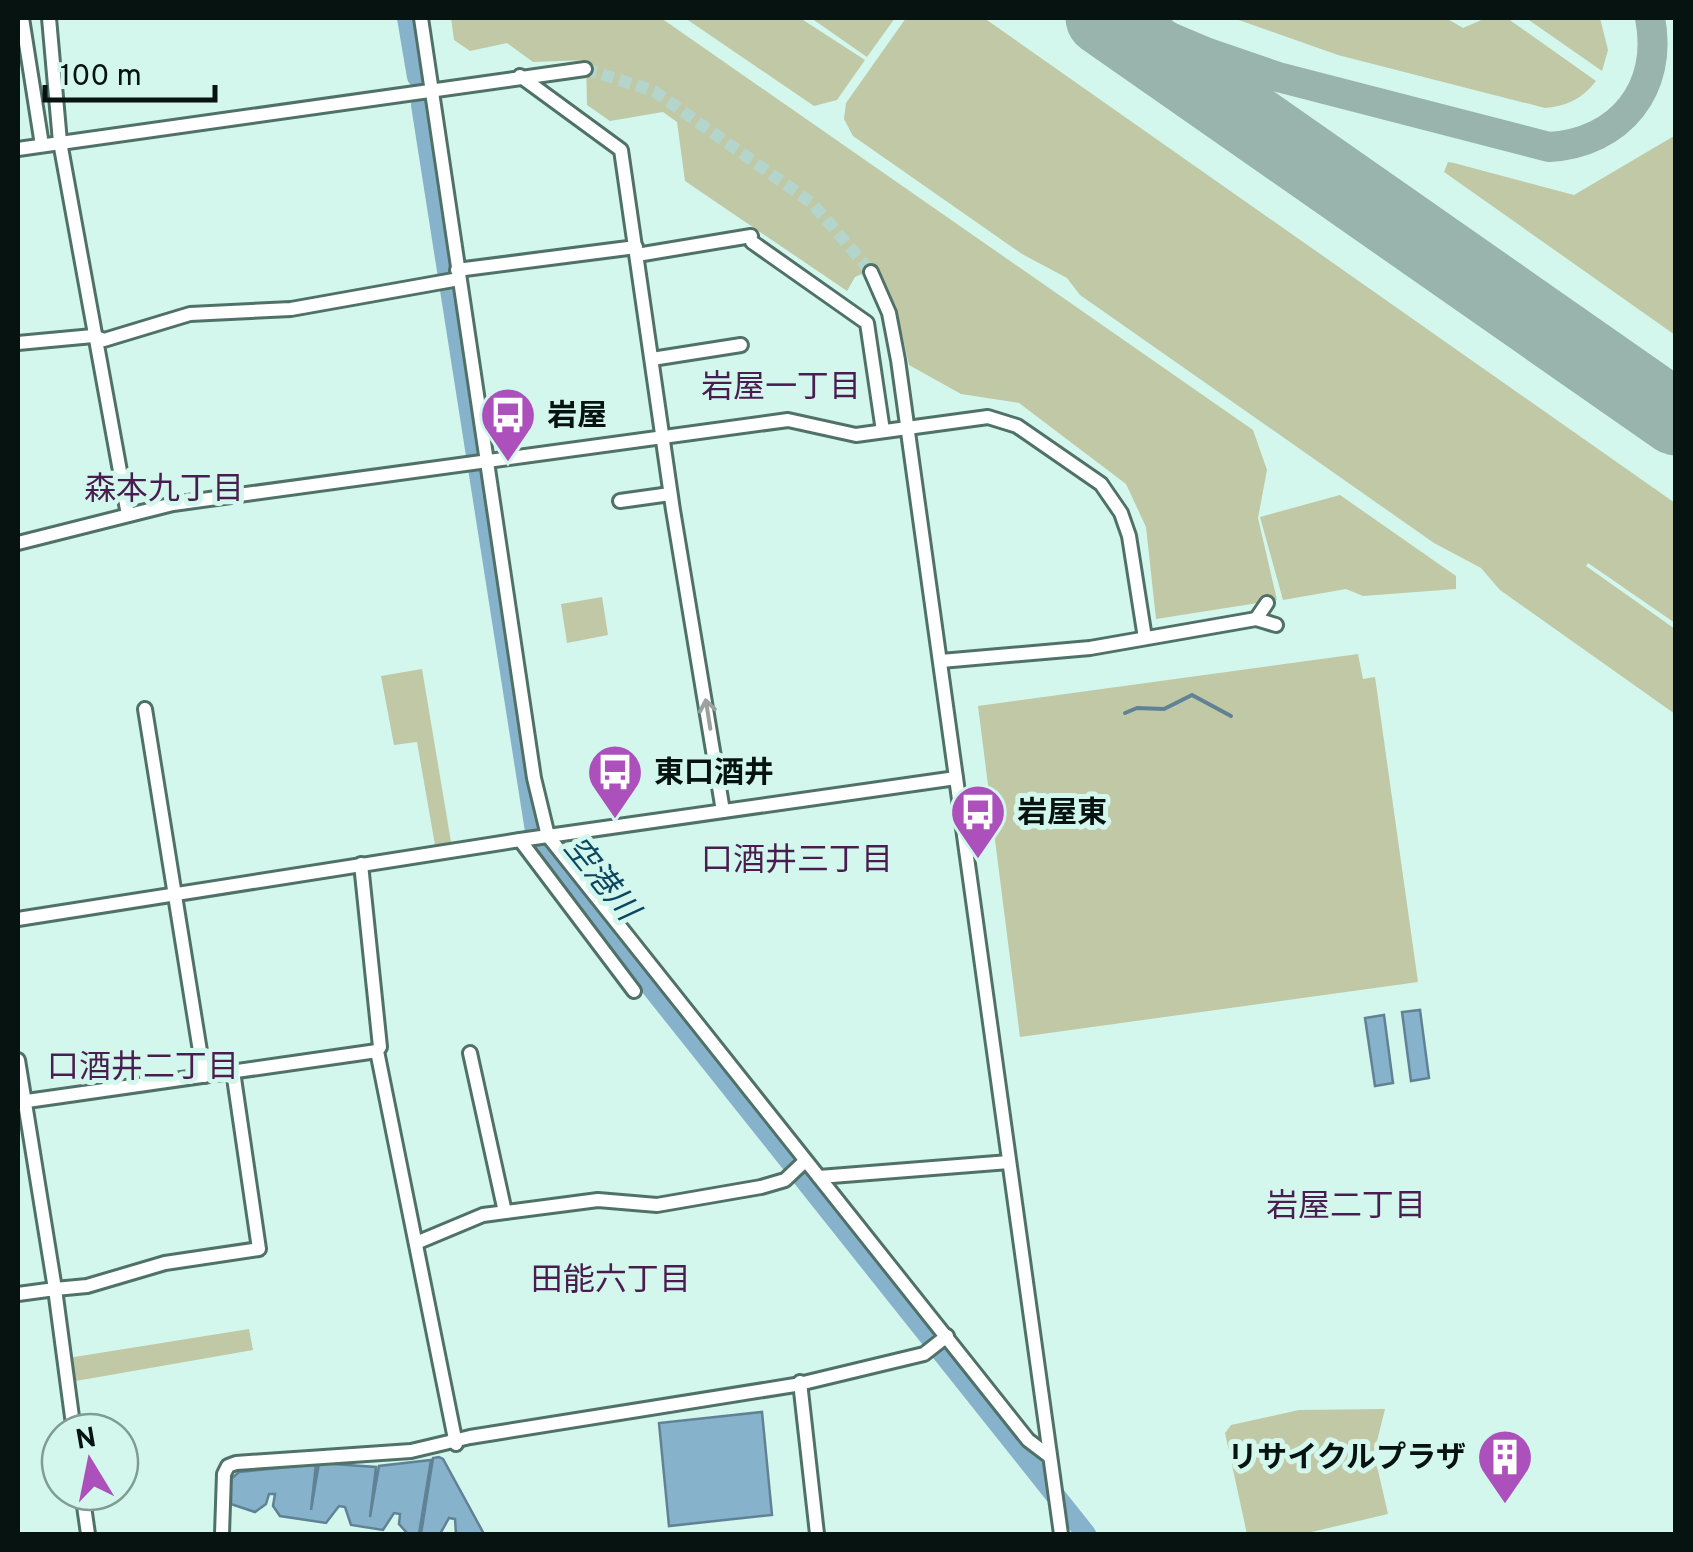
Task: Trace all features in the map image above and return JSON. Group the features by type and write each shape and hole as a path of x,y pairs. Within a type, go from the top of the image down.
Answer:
{"street":[{"path":"22,18 42,145"},
{"path":"49,18 60,142 128,515"},
{"path":"421,18 456,276 534,778 534,838 634,990"},
{"path":"18,149 431,88 585,70"},
{"path":"520,76 621,150 670,494 722,811"},
{"path":"18,343 94,336 104,340 190,314 291,309 456,276 751,239 866,324 883,432"},
{"path":"872,272 889,313 908,428 1050,1462 1060,1527 1068,1534"},
{"path":"652,359 740,345"},
{"path":"18,542 173,504 788,420 856,436 998,419 1017,426 1100,484 1127,528 1145,638"},
{"path":"620,501 670,494"},
{"path":"1256,619 1267,604"},
{"path":"941,662 1145,638 1256,619 1276,625"},
{"path":"145,709 204,1076"},
{"path":"18,919 361,864 956,778"},
{"path":"534,838 819,1176 945,1338 1050,1462"},
{"path":"361,864 380,1047 377,1050 456,1444"},
{"path":"21,1102 377,1050"},
{"path":"470,1054 505,1212"},
{"path":"18,1060 21,1102 71,1412"},
{"path":"18,1294 86,1286 165,1263 259,1249 234,1071"},
{"path":"416,1243 452,1224 505,1212 598,1200 657,1205 760,1187 790,1175 804,1162"},
{"path":"819,1176 1010,1162"},
{"path":"222,1534 228,1466 456,1444 470,1436 800,1382 928,1352 945,1338"},
{"path":"800,1382 817,1534"}],"green space":[{"path":"451,18 661,18 1253,430 1267,470 1258,518 1277,600 1156,619 1146,527 1126,484 1019,403 961,394 909,365 896,307 878,267 855,277 847,291 685,181 677,122 663,112 610,121 587,105 586,60 533,62 507,43 470,51 454,40"},
{"path":"685,18 800,18 865,60 837,100 814,106"},
{"path":"811,18 895,18 867,57"},
{"path":"906,18 984,18 1675,503 1675,623 1588,563 1586,566 1675,629 1675,714 1500,590 1481,568 1434,543 1080,295 1067,278 1022,254 853,136 844,119 846,103"},
{"path":"1233,18 1446,18 1463,28 1486,18 1507,18 1596,81 1574,100 1545,108 1338,55"},
{"path":"1526,18 1600,18 1608,50 1602,71"},
{"path":"1674,136 1675,335 1444,172 1448,162 1454,163 1574,195"},
{"path":"1340,495 1456,576 1456,589 1363,596 1346,589 1283,600 1260,517"},
{"path":"602,597 608,635 567,643 561,604"},
{"path":"1358,654 1363,679 1375,677 1418,982 1020,1037 978,706"},
{"path":"422,669 451,842 435,845 417,742 394,745 381,676"},
{"path":"249,1329 253,1350 70,1382 68,1358"},
{"path":"1385,1409 1374,1453 1388,1514 1303,1534 1247,1534 1225,1433 1231,1425 1299,1410"}],"water":[{"path":"1420,1010 1429,1078 1411,1081 1402,1012"},
{"path":"1384,1015 1393,1083 1375,1086 1365,1018"},
{"path":"762,1412 772,1515 669,1526 659,1423"},
{"path":"439,1457 484,1534 456,1534 455,1519 449,1518 440,1534 421,1534 433,1458"},
{"path":"431,1460 419,1534 407,1533 399,1524 400,1514 394,1513 383,1530 351,1525 345,1507 339,1506 326,1523 280,1516 273,1506 275,1494 269,1494 266,1504 255,1512 231,1504 231,1479 239,1472 316,1464 311,1510 319,1463 376,1467 370,1517 379,1466"}],"waterway":[{"name":"空港川","path":"407,18 417,77"},
{"name":"空港川","path":"421,105 537,844 1086,1534"},
{"path":"1125,713 1137,708 1164,709 1192,695 1231,716"}],"taxiway":[{"path":"1125,18 1278,77 1549,147 1597,135 1631,107 1643,89 1650,67 1650,18"},
{"path":"1158,41 1261,128"}],"runway":[{"path":"1103,18 1676,418"}],"tunnel":[{"path":"585,69 654,91 812,203 871,272"}],"place":[{"name":"岩屋","path":"508,464"},
{"name":"東口酒井","path":"615,821"},
{"name":"岩屋東","path":"978,861"},
{"name":"リサイクルプラザ","path":"1505,1506"}],"district":[{"name":"岩屋一丁目","path":"781,386"},
{"name":"森本九丁目","path":"164,488"},
{"name":"口酒井三丁目","path":"797,859"},
{"name":"口酒井二丁目","path":"143,1066"},
{"name":"岩屋二丁目","path":"1346,1205"},
{"name":"田能六丁目","path":"611,1279"}]}
